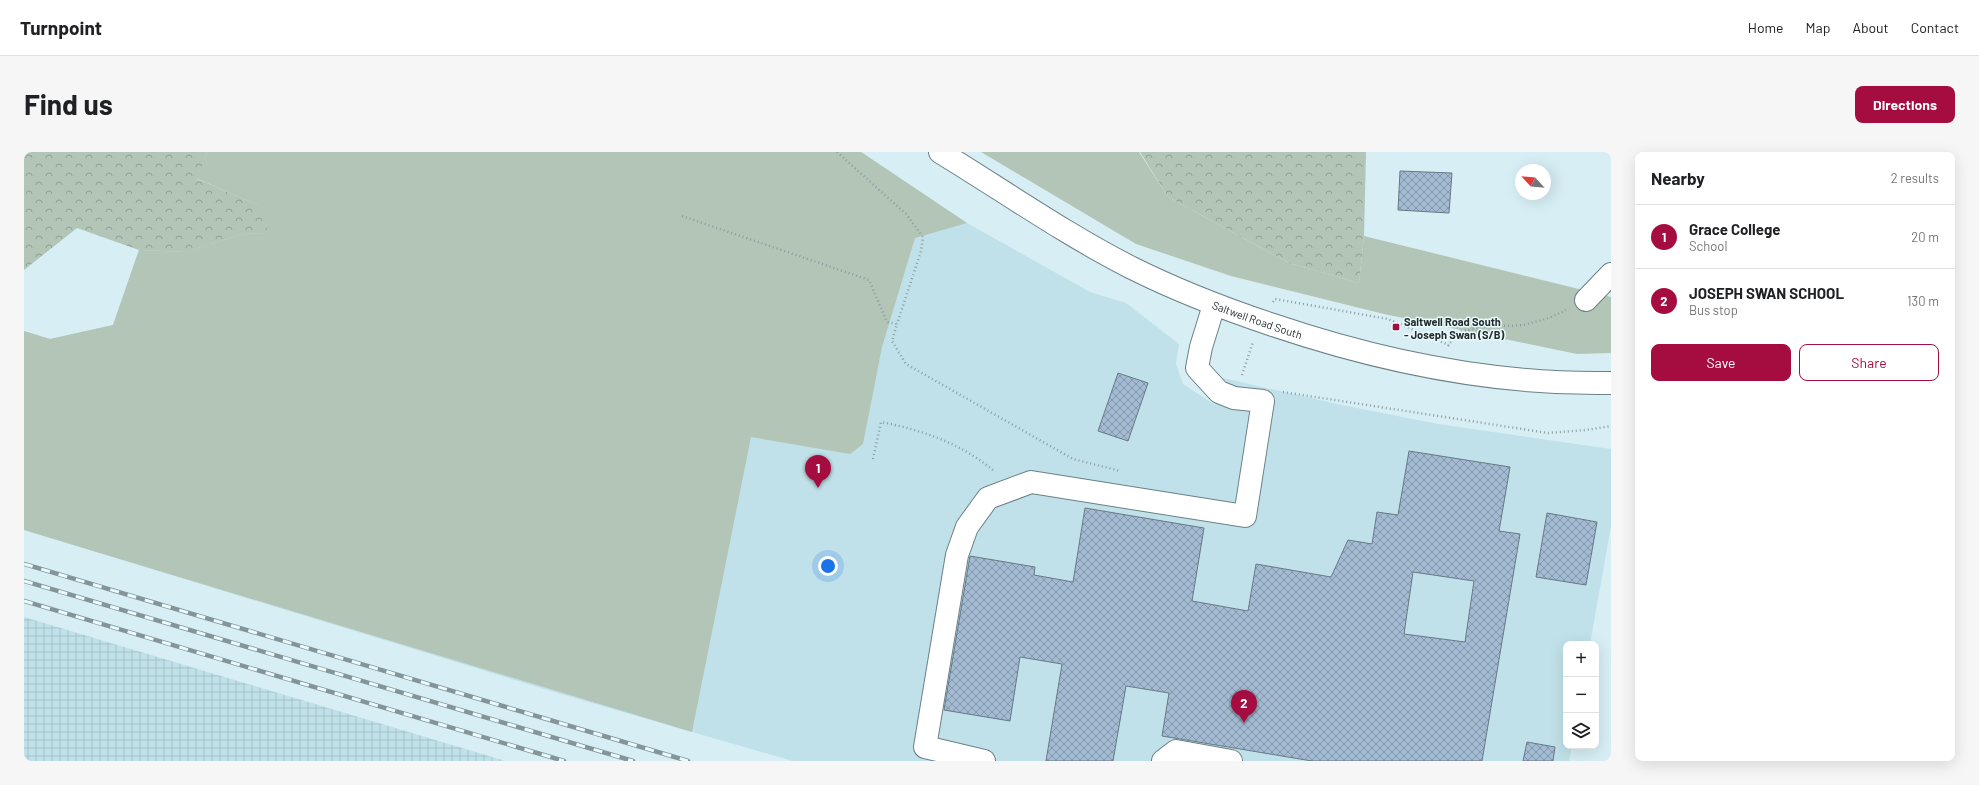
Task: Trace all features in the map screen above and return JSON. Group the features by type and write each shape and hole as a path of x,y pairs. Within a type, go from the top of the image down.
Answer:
{"street":[{"name":"Saltwell Road South","path":"940,152 1052,223 1131,268 1214,305 1312,338 1394,361 1444,370 1521,380 1611,383"},
{"path":"1586,300 1611,274"},
{"path":"984,761 925,747 960,548 967,527 988,498 1031,482 1245,516 1263,402 1234,398 1219,392 1197,368 1201,347 1214,305"},
{"path":"1163,761 1176,751 1231,761"}],"path":[{"path":"837,152 906,214 923,237 922,251 892,341 906,364 1073,459 1124,472"},
{"path":"682,216 869,280 887,322 897,324"},
{"path":"1271,304 1275,299 1388,319 1449,345"},
{"path":"1444,370 1449,345 1458,332 1492,325 1511,326 1524,324 1549,318 1586,300"},
{"path":"1234,398 1254,341"},
{"path":"1276,390 1396,408 1548,434 1611,426"},
{"path":"873,459 881,422 908,427 945,440 978,459 1013,488"}],"shaded area":[{"path":"207,152 861,152 967,223 1090,292 1126,303 1179,344 1176,364 1183,384 1215,405 1223,378 1337,404 1438,424 1611,449 1611,526 1591,641 1563,641 1563,749 1571,749 1569,761 793,761 554,692 24,530 24,331 50,339 113,325 139,250 185,252"},
{"path":"24,617 502,760 505,761 24,761"}],"green space":[{"path":"24,152 207,152 197,179 258,205 269,219 266,233 243,234 185,252 139,250 77,228 24,270"},
{"path":"207,152 861,152 967,223 915,238 882,347 863,444 850,454 751,437 692,732 24,530 24,331 50,339 113,325 139,250 185,252 243,234 266,233 258,205 196,178"},
{"path":"981,152 1139,152 1168,197 1289,263 1359,283 1364,236 1611,297 1611,353 1577,354 1384,314 1231,276 1136,244"},
{"path":"1140,152 1366,152 1364,236 1359,283 1289,263 1168,197"}],"building":[{"path":"1400,171 1452,173 1449,213 1398,210"},
{"path":"1118,373 1148,383 1128,441 1098,431"},
{"path":"1409,451 1510,467 1499,531 1520,534 1482,761 1312,761 1162,736 1169,693 1126,686 1113,761 1046,761 1062,664 1020,657 1010,721 944,710 970,556 1035,567 1034,575 1073,582 1085,508 1204,528 1192,601 1248,611 1256,564 1331,577 1348,540 1372,544 1377,512 1398,515","holes":["1413,572 1474,581 1465,642 1404,634"]},
{"path":"1547,513 1597,522 1586,585 1536,577"},
{"path":"1527,742 1555,747 1553,761 1523,761"}],"railway":[{"path":"24,564 688,761"},
{"path":"24,581 633,761"},
{"path":"24,601 564,761"}],"place":[{"name":"Saltwell Road South - Joseph Swan (S/B)","path":"1396,327"},
{"name":"Grace College","path":"818,488"},
{"name":"JOSEPH SWAN SCHOOL","path":"1244,723"}]}
